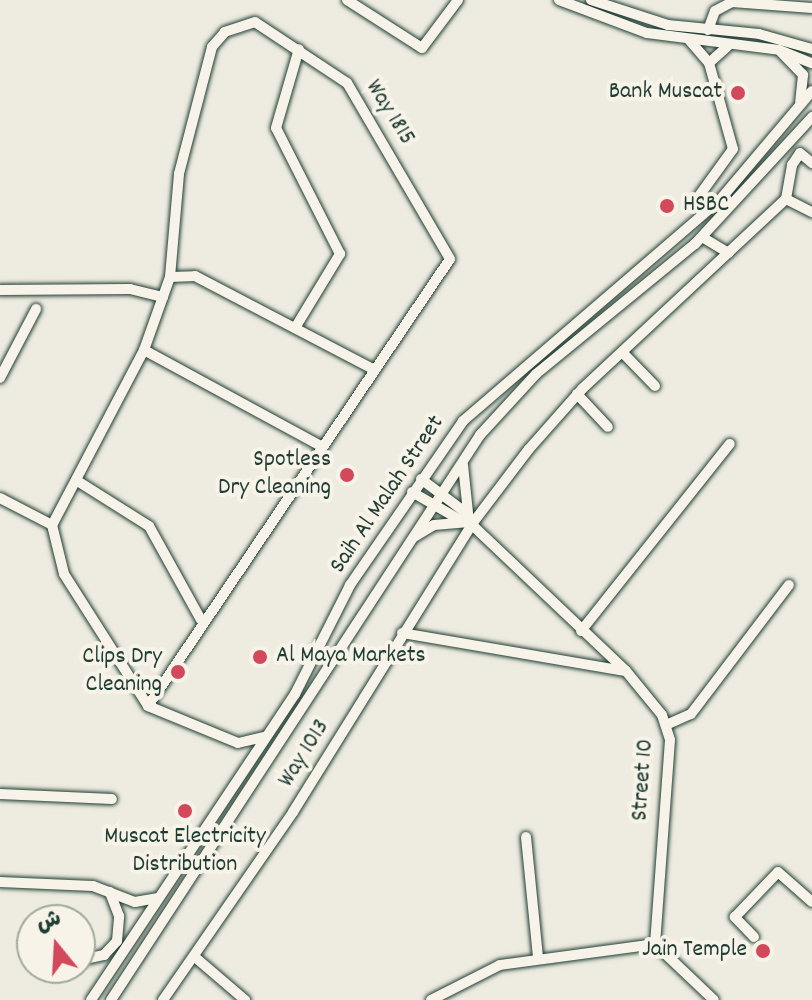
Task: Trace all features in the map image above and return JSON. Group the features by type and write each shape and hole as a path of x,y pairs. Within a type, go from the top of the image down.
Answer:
{"street":[{"path":"347,0 362,5 422,48 458,0"},
{"path":"559,0 610,23 690,41 779,50 812,63"},
{"path":"591,0 668,25 809,46"},
{"path":"708,30 715,11 732,2 812,8"},
{"name":"Way 1815","path":"52,525 79,482 144,350 170,277 179,174 212,47 225,32 255,22 347,83 447,246 450,259 201,620 148,706"},
{"path":"690,41 709,63 733,157 699,196"},
{"path":"709,63 728,46"},
{"path":"295,328 340,254 276,128 299,49"},
{"path":"779,50 803,75 799,106"},
{"name":"Saih Al Malah Street","path":"91,1000 265,737 412,492 463,421 719,201 812,91"},
{"name":"Saih Al Malah Street","path":"115,996 432,505 465,459 536,374 702,237 812,117"},
{"path":"812,163 800,153 792,165 786,199 812,212"},
{"name":"Way 1013","path":"163,1000 196,958 402,633 467,520 577,394 786,199"},
{"path":"702,237 729,253"},
{"path":"170,277 195,276 373,369"},
{"path":"0,290 130,289 163,297"},
{"path":"0,378 36,309"},
{"path":"144,350 321,446"},
{"path":"623,353 655,386"},
{"path":"577,394 608,427"},
{"path":"581,631 730,444"},
{"path":"465,459 467,520"},
{"path":"421,479 441,492 467,520"},
{"path":"79,482 149,526 201,620"},
{"path":"412,492 432,505 467,520"},
{"path":"0,498 52,525 64,574 148,706 238,743 265,737"},
{"path":"408,542 434,525 467,520"},
{"name":"Street 10","path":"467,520 626,671 666,725 655,944"},
{"path":"666,725 691,714 789,585"},
{"path":"402,633 626,671"},
{"path":"238,743 243,768"},
{"path":"0,794 112,799"},
{"path":"526,837 538,957"},
{"path":"754,937 735,917 778,872 812,902"},
{"path":"0,882 110,892 135,902 157,898"},
{"path":"96,957 104,955 117,941 119,916 110,892"},
{"path":"135,902 143,924"},
{"path":"431,1000 500,965 538,957 655,944 714,1000"},
{"path":"196,958 245,1000"}],"place":[{"name":"Bank Muscat","path":"738,93"},
{"name":"HSBC","path":"667,206"},
{"name":"Spotless Dry Cleaning","path":"347,475"},
{"name":"Al Maya Markets","path":"260,657"},
{"name":"Clips Dry Cleaning","path":"178,672"},
{"name":"Muscat Electricity Distribution","path":"185,811"},
{"name":"Jain Temple","path":"763,951"}]}
